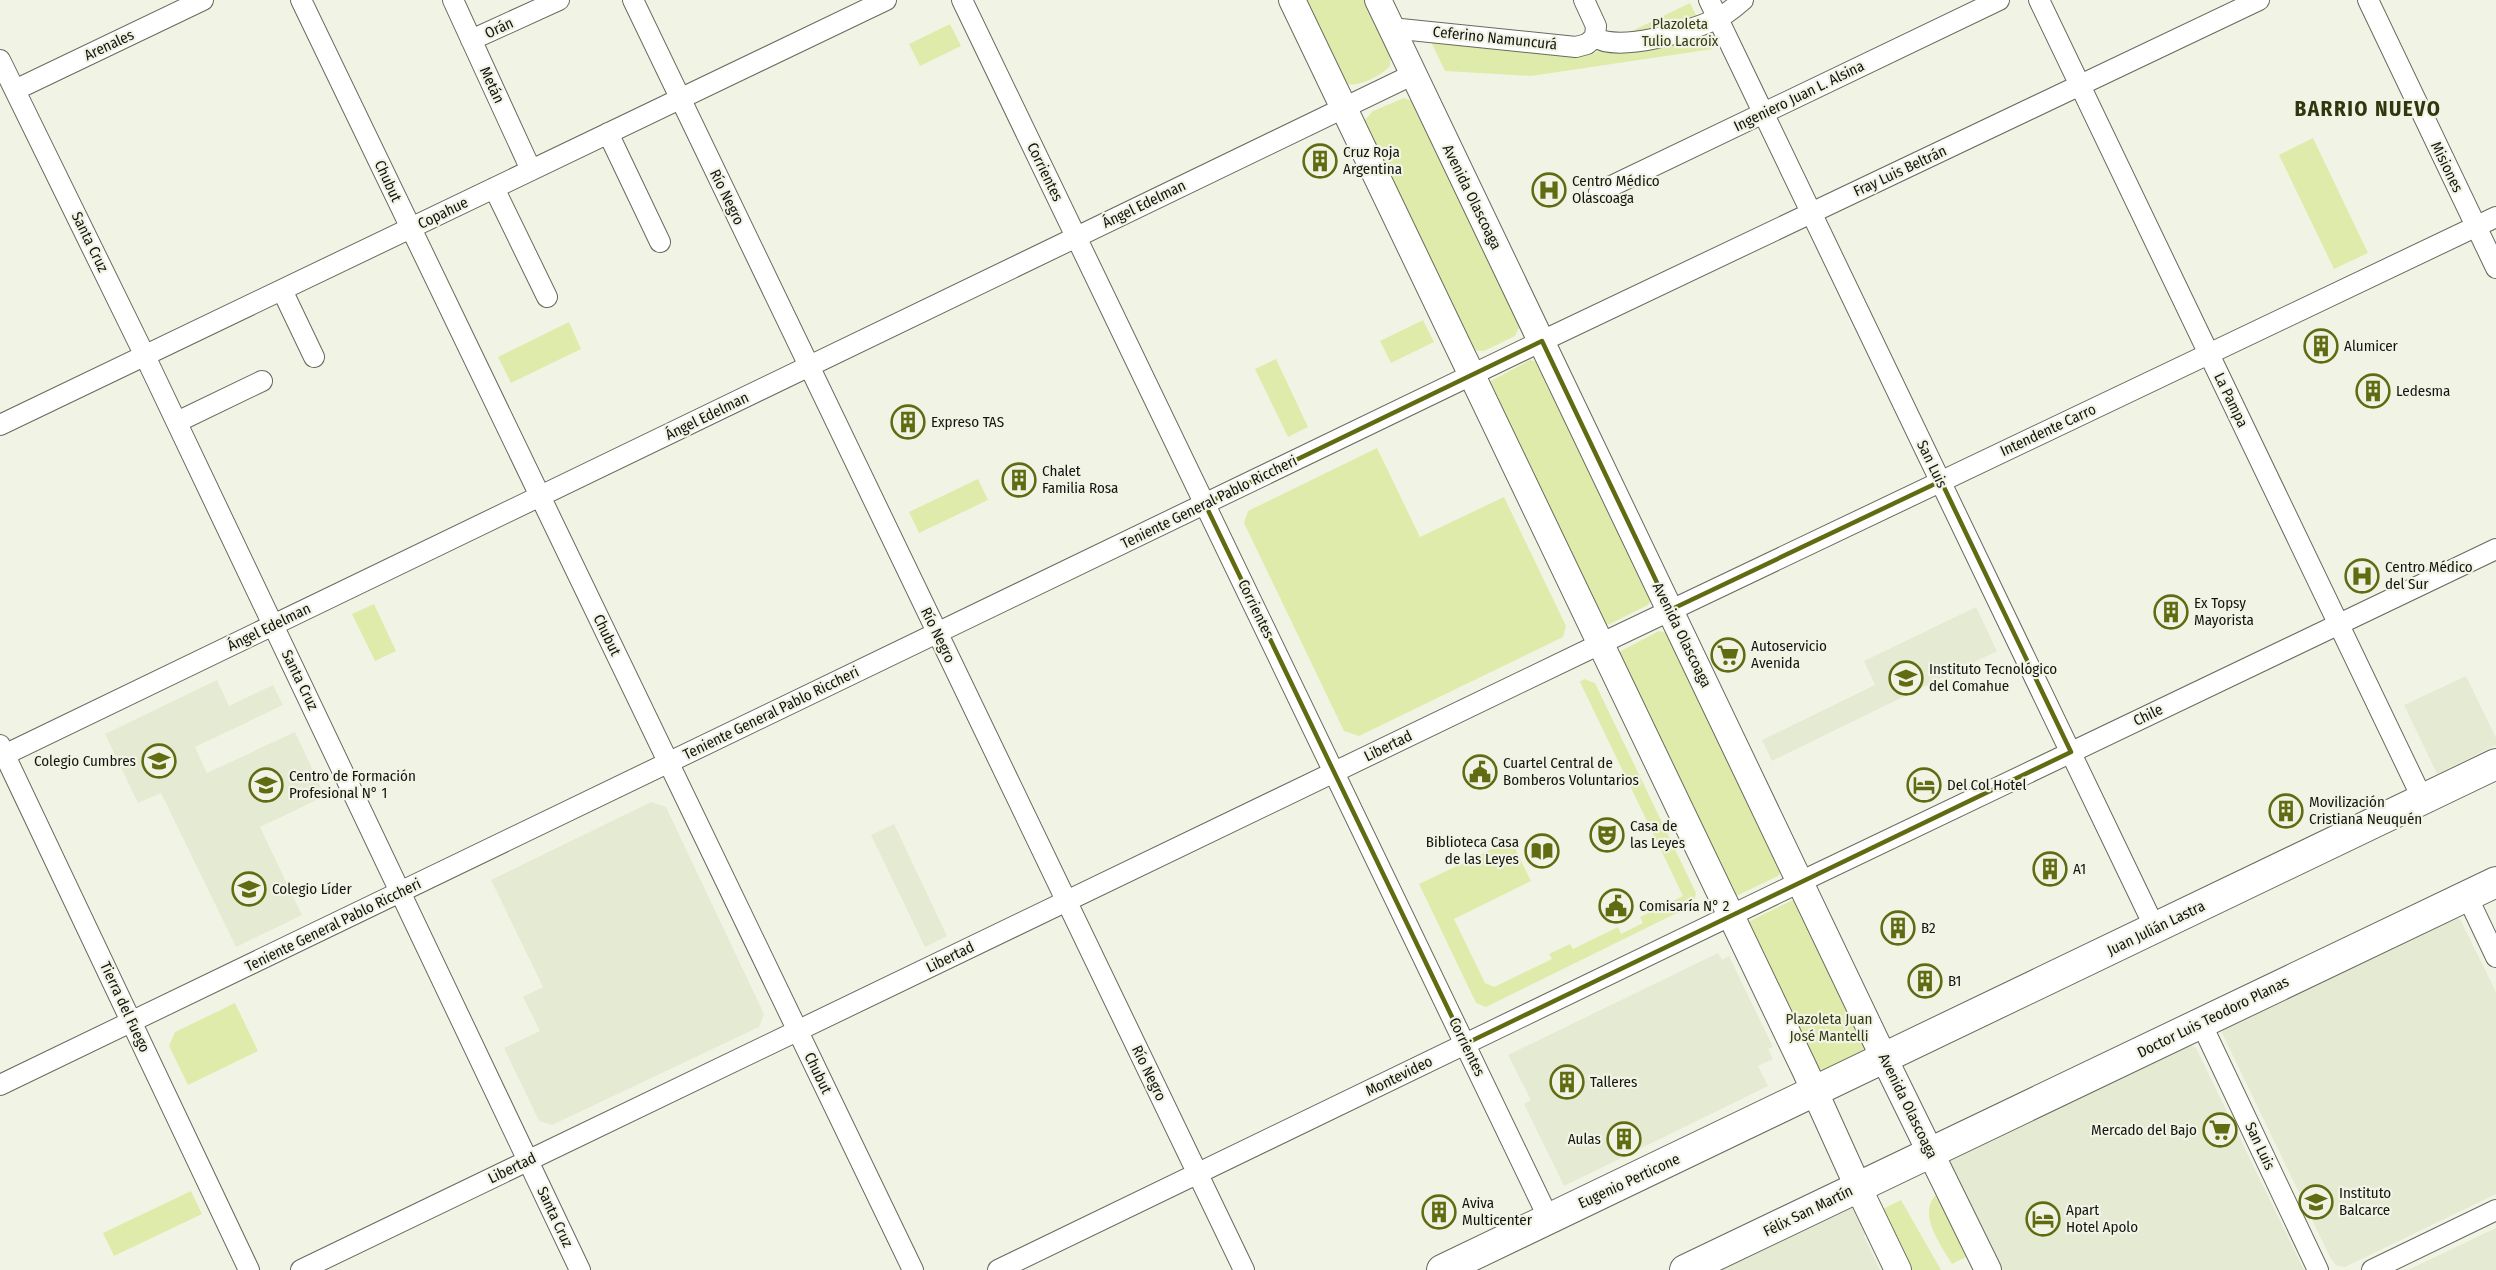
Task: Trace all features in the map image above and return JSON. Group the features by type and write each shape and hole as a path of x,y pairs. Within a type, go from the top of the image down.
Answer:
{"highway":[{"name":"Juan Julián Lastra","path":"1816,1092 2496,764"},
{"name":"Doctor Luis Teodoro Planas","path":"1931,1152 2496,882"},
{"name":"Eugenio Perticone","path":"1442,1270 1816,1092"},
{"name":"Félix San Martín","path":"1685,1270 1931,1152"}],"main road":[{"path":"1292,0 1816,1092 1898,1270"},
{"name":"Avenida Olascoaga","path":"1378,0 1884,1058 1988,1270"}],"street":[{"name":"Arenales","path":"15,90 203,0"},
{"name":"Chubut","path":"301,0 913,1270"},
{"name":"Metán","path":"453,0 531,170"},
{"name":"Orán","path":"471,40 559,0"},
{"name":"Río Negro","path":"633,0 1244,1270"},
{"name":"Copahue","path":"0,425 886,0"},
{"name":"Corrientes","path":"962,0 1549,1219"},
{"path":"1584,0 1596,26 1595,37 1601,42 1616,44 1667,35 1718,19 1743,0"},
{"name":"San Luis","path":"1709,0 2155,928"},
{"name":"Ingeniero Juan L. Alsina","path":"1599,192 1999,0"},
{"name":"La Pampa","path":"2039,0 2423,800"},
{"name":"Fray Luis Beltrán","path":"1542,341 2259,0"},
{"name":"Misiones","path":"2368,0 2496,268"},
{"name":"Ceferino Namuncurá","path":"1391,28 1576,47 1587,44 1595,37"},
{"name":"Santa Cruz","path":"0,60 177,422 580,1270"},
{"name":"Ángel Edelman","path":"2,752 274,625 1414,74"},
{"path":"608,133 660,242"},
{"path":"494,188 547,297"},
{"name":"Intendente Carro","path":"1600,644 2496,217"},
{"path":"282,290 314,357"},
{"name":"Teniente General Pablo Riccheri","path":"0,1085 1542,341"},
{"path":"177,422 262,381"},
{"name":"Chile","path":"1800,882 2496,549"},
{"name":"Libertad","path":"301,1270 1600,644"},
{"name":"Tierra del Fuego","path":"2,752 249,1270"},
{"name":"Montevideo","path":"998,1270 1800,882"},
{"path":"2467,896 2496,957"},
{"name":"San Luis","path":"2201,1023 2318,1270"},
{"path":"2372,1270 2496,1210"}],"highlighted area":[{"path":"1542,341 1670,610 1941,481 2071,752 1465,1044 1205,504"}],"shaded area":[{"name":"Instituto Tecnológico del Comahue","path":"1976,607 1997,651 1772,761 1762,740 1875,685 1864,661"},
{"path":"2466,676 2496,738 2496,745 2437,774 2404,705"},
{"path":"217,680 229,706 273,685 283,705 195,747 207,773 295,732 325,796 260,827 302,915 236,947 161,793 138,803 105,734"},
{"path":"651,802 666,807 764,1014 759,1027 552,1125 539,1121 504,1048 540,1031 523,997 543,987 491,880"},
{"path":"894,824 947,936 925,947 871,835"},
{"path":"2457,917 2496,992 2496,1194 2345,1267 2337,1266 2331,1259 2222,1033 2222,1028"},
{"path":"1718,953 1722,960 1729,956 1773,1047 1768,1049 1773,1059 1758,1066 1768,1086 1564,1186 1524,1104 1531,1100 1508,1055"},
{"path":"2189,1044 2196,1048 2304,1270 1998,1270 1948,1160"},
{"path":"1854,1205 1867,1228 1864,1236 1880,1270 1712,1270"},
{"path":"2496,1228 2496,1270 2408,1270"}],"green space":[{"path":"1302,0 1365,0 1391,54 1390,66 1381,74 1361,83 1343,83"},
{"name":"Plazoleta Tulio Lacroix","path":"1690,3 1713,49 1531,76 1445,71 1432,44 1432,42 1592,54 1601,50 1605,44"},
{"path":"950,24 961,46 920,66 909,44"},
{"path":"1404,98 1412,101 1417,108 1520,325 1515,336 1484,351 1471,350 1364,121 1373,111"},
{"path":"2313,138 2368,253 2334,269 2279,155"},
{"path":"1423,320 1434,342 1391,363 1380,341"},
{"path":"569,322 581,349 511,383 498,357"},
{"path":"1276,359 1308,427 1288,437 1255,369"},
{"path":"1530,360 1538,362 1653,598 1648,605 1610,624 1603,625 1489,382"},
{"path":"1377,448 1420,537 1504,497 1566,626 1563,637 1359,736 1344,731 1244,523 1248,511"},
{"path":"978,479 988,500 919,533 909,512"},
{"path":"374,604 396,651 375,661 352,614"},
{"path":"1659,631 1668,633 1782,869 1778,876 1736,896 1733,896 1619,652"},
{"path":"1584,679 1595,683 1696,893 1693,905 1486,1007 1476,1003 1419,884 1511,840 1531,881 1454,919 1485,983 1494,987 1552,959 1549,954 1570,944 1573,949 1618,927 1621,934 1643,923 1640,917 1683,896 1580,682"},
{"name":"Plazoleta Juan José Mantelli","path":"1795,899 1868,1049 1819,1073 1748,922"},
{"path":"235,1003 258,1051 188,1085 169,1046 175,1032"},
{"path":"191,1191 202,1214 114,1256 103,1233"},
{"path":"1939,1192 1970,1255 1952,1264 1936,1237 1929,1218 1932,1200"},
{"path":"1901,1200 1941,1270 1910,1270 1881,1210"}],"place":[{"name":"Cruz Roja Argentina","path":"1320,161"},
{"name":"Centro Médico Olascoaga","path":"1549,190"},
{"name":"Alumicer","path":"2321,346"},
{"name":"Ledesma","path":"2373,391"},
{"name":"Expreso TAS","path":"908,422"},
{"name":"Chalet Familia Rosa","path":"1019,480"},
{"name":"Centro Médico del Sur","path":"2362,576"},
{"name":"Ex Topsy Mayorista","path":"2171,612"},
{"name":"Autoservicio Avenida","path":"1728,655"},
{"name":"Instituto Tecnológico del Comahue","path":"1906,678"},
{"name":"Colegio Cumbres","path":"159,761"},
{"name":"Cuartel Central de Bomberos Voluntarios","path":"1480,772"},
{"name":"Centro de Formación Profesional N° 1","path":"266,785"},
{"name":"Del Col Hotel","path":"1924,785"},
{"name":"Movilización Cristiana Neuquén","path":"2286,811"},
{"name":"Casa de las Leyes","path":"1607,835"},
{"name":"Biblioteca Casa de las Leyes","path":"1542,851"},
{"name":"A1","path":"2050,869"},
{"name":"Colegio Líder","path":"249,889"},
{"name":"Comisaría N° 2","path":"1616,906"},
{"name":"B2","path":"1898,928"},
{"name":"B1","path":"1925,981"},
{"name":"Talleres","path":"1567,1082"},
{"name":"Mercado del Bajo","path":"2220,1130"},
{"name":"Aulas","path":"1624,1139"},
{"name":"Instituto Balcarce","path":"2316,1202"},
{"name":"Aviva Multicenter","path":"1439,1212"},
{"name":"Apart Hotel Apolo","path":"2043,1219"}],"district":[{"name":"BARRIO NUEVO","path":"2368,109"}]}
